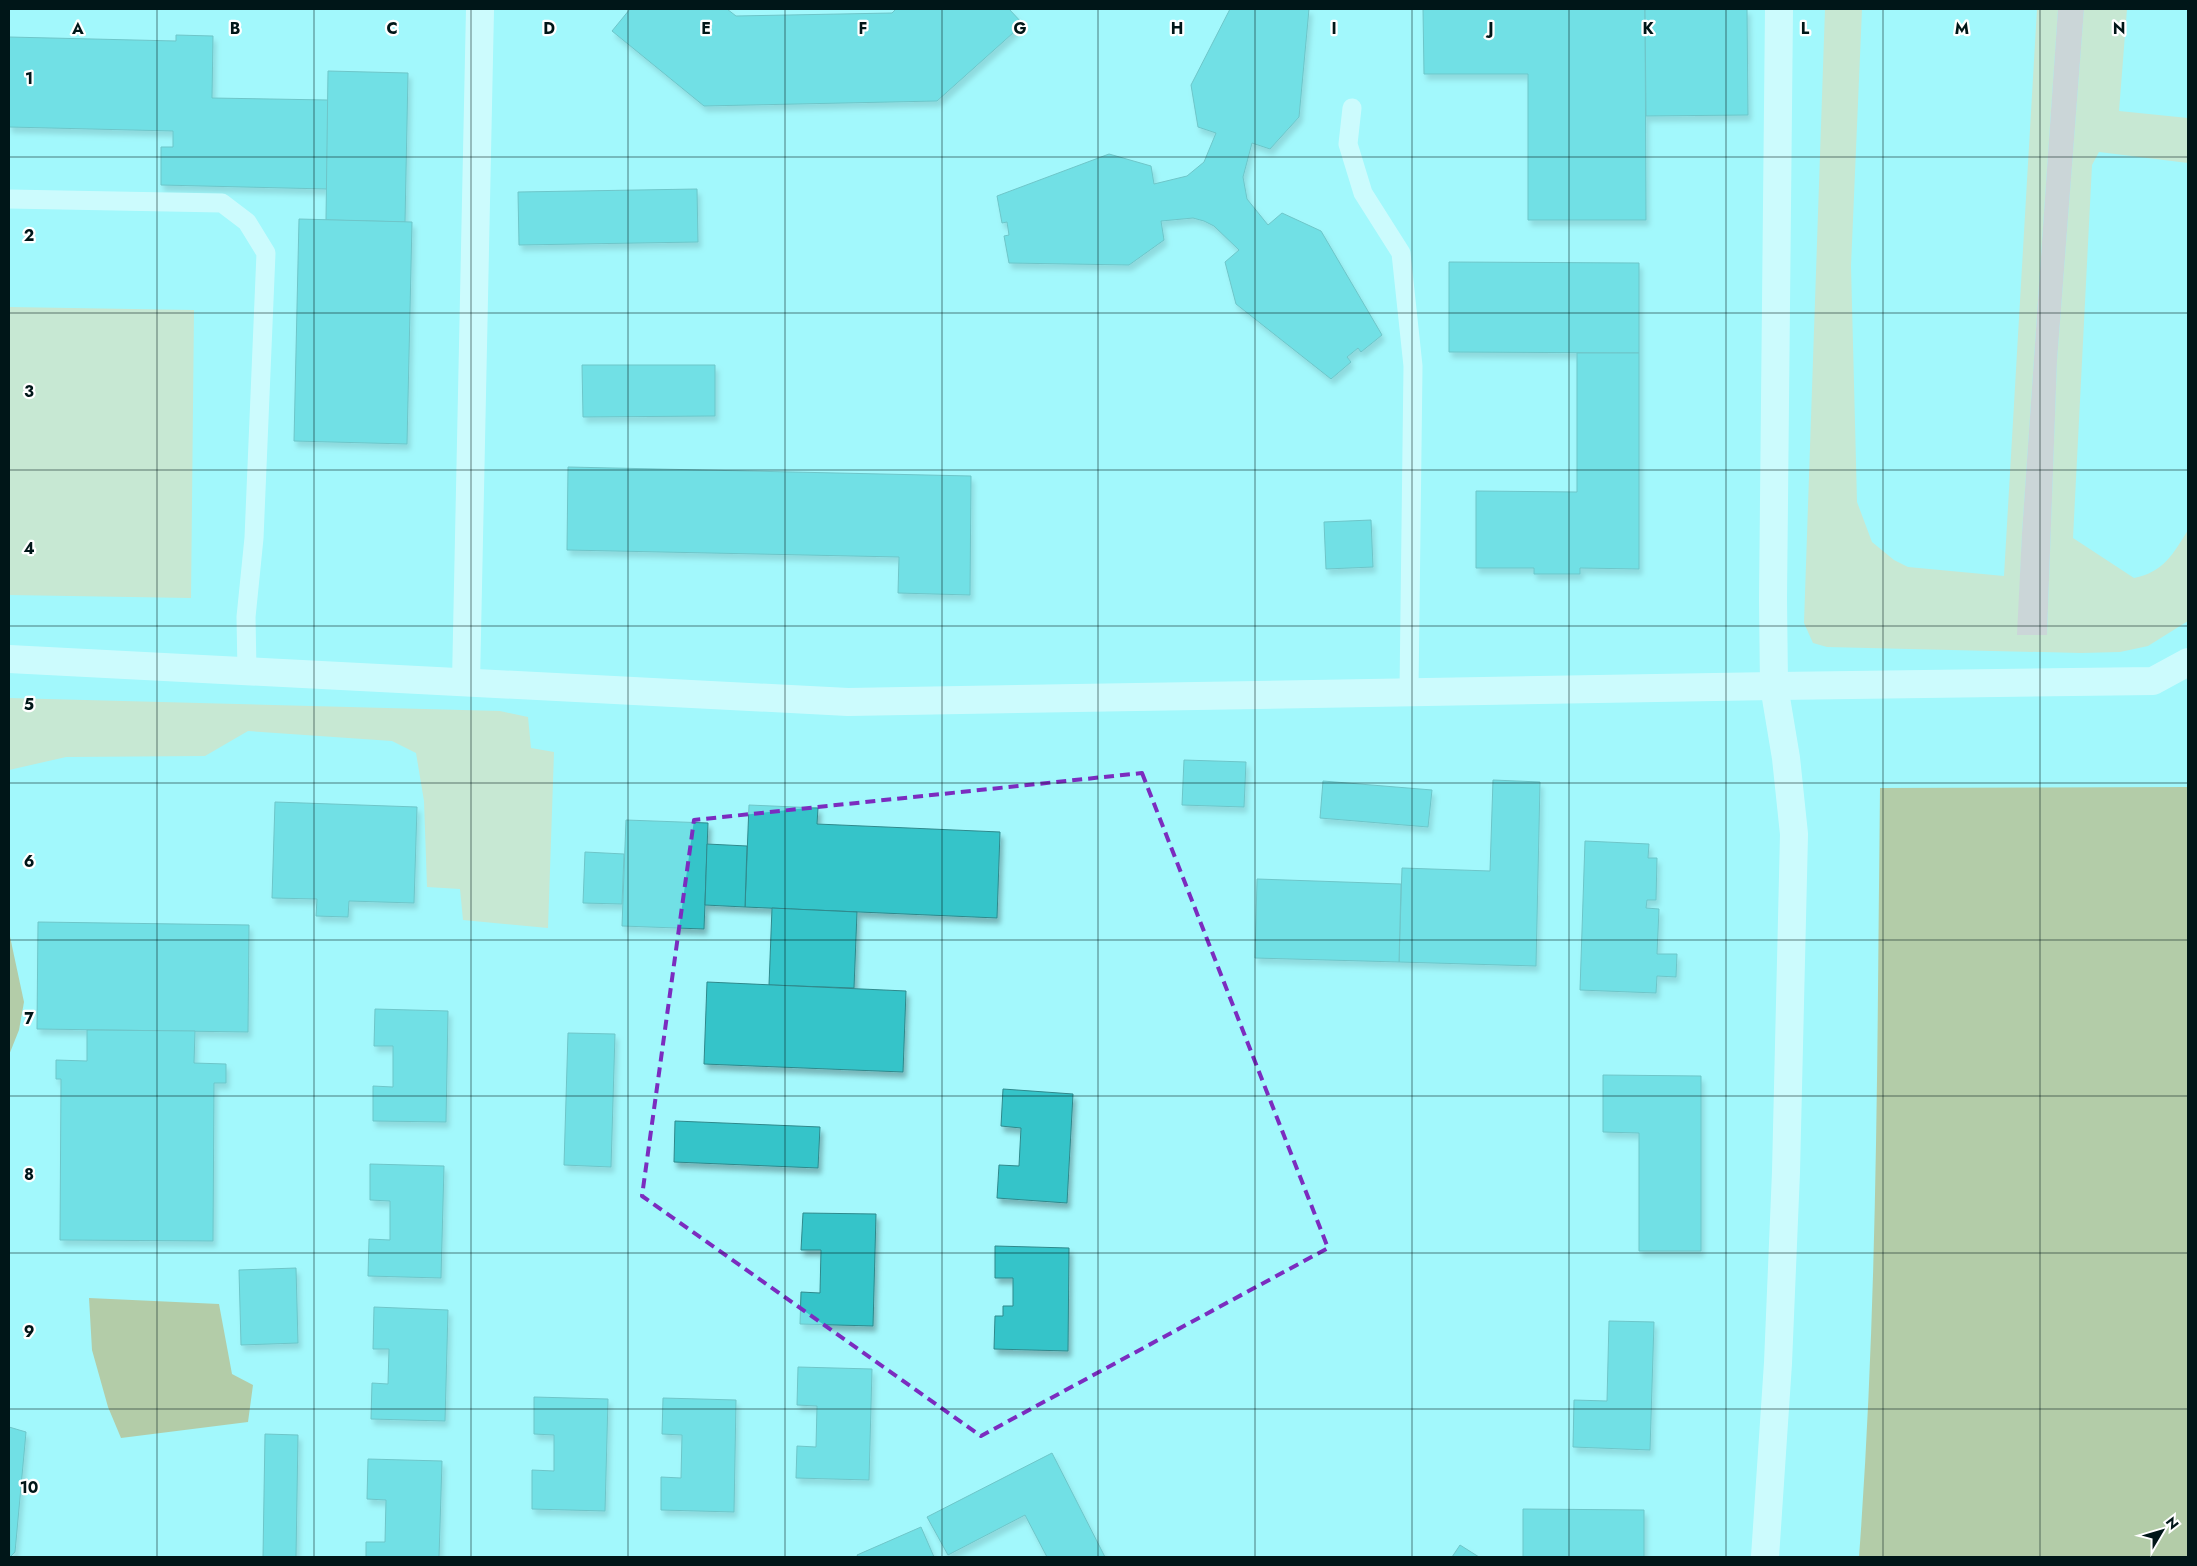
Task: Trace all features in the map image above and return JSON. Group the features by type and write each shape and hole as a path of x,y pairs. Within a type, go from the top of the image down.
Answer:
{"street":[{"path":"466,682 480,9"},
{"path":"1765,1557 1778,1363 1786,1172 1794,834 1786,758 1774,686 1779,9"},
{"path":"9,659 848,702 2153,681 2188,662"}],"lane":[{"path":"1352,108 1348,144 1363,193 1401,253 1413,366 1409,692"},
{"path":"9,199 222,203 247,222 266,253 254,538 246,617 247,671"}],"highlighted area":[{"path":"1142,773 1328,1248 981,1436 642,1196 694,820"}],"shaded area":[{"path":"1825,9 1862,9 1851,266 1857,502 1872,542 1894,560 1908,567 2004,576 2037,9 2058,9 2022,533 2018,635 2047,635 2057,361 2084,9 2127,9 2119,111 2188,118 2188,163 2099,152 2092,165 2073,538 2134,578 2153,571 2167,561 2188,530 2188,621 2148,646 2120,652 2081,653 1827,647 1813,643 1804,623"},
{"path":"2058,9 2084,9 2057,361 2047,635 2017,635 2022,533"},
{"path":"9,307 194,310 191,598 9,595"},
{"path":"9,698 500,711 528,717 531,748 554,752 548,928 463,920 460,889 427,887 424,801 416,753 392,741 248,731 205,756 66,757 9,770"},
{"path":"2188,787 2188,1557 1859,1557 1870,1365 1873,1269 1880,788"},
{"path":"9,932 24,1002 19,1030 9,1055"},
{"path":"89,1298 219,1304 232,1374 253,1385 248,1422 121,1438 108,1407 92,1350"}],"building":[{"path":"630,9 727,9 736,16 892,13 896,9 1009,9 1023,24 937,101 704,106 612,31"},
{"path":"1230,9 1309,9 1299,117 1270,149 1252,143 1243,177 1247,199 1268,225 1282,213 1321,231 1382,335 1361,352 1358,348 1347,357 1351,362 1331,379 1236,304 1225,262 1239,250 1214,226 1204,221 1193,218 1161,221 1164,240 1129,265 1009,263 1004,236 1009,235 1007,222 1002,223 997,196 1109,154 1151,166 1154,184 1187,176 1204,162 1216,133 1198,127 1191,85"},
{"path":"1423,9 1645,9 1646,220 1528,220 1528,74 1424,74"},
{"path":"1645,9 1747,9 1748,115 1646,116"},
{"path":"176,35 213,36 212,98 328,100 327,189 161,185 161,147 173,147 173,131 9,127 9,37 176,41"},
{"path":"328,71 408,73 405,222 326,220"},
{"path":"697,189 698,242 519,245 518,192"},
{"path":"299,219 412,222 407,444 294,441"},
{"path":"1449,262 1639,263 1639,353 1449,352"},
{"path":"1577,353 1639,353 1639,569 1580,568 1580,574 1534,574 1534,568 1476,568 1476,491 1577,492"},
{"path":"582,365 715,365 715,416 583,417"},
{"path":"568,467 971,476 970,595 898,593 899,557 567,550"},
{"path":"1371,520 1373,567 1326,569 1324,522"},
{"path":"1184,760 1246,762 1244,807 1182,805"},
{"path":"1493,780 1540,782 1536,966 1399,962 1402,868 1490,871"},
{"path":"1323,781 1432,790 1428,827 1320,818"},
{"path":"275,802 417,807 414,903 349,901 348,917 316,916 317,899 272,898"},
{"path":"749,805 818,808 817,824 1000,832 997,918 745,907"},
{"path":"626,820 708,823 704,929 622,926"},
{"path":"1585,841 1649,844 1648,858 1657,858 1656,900 1647,900 1646,908 1659,909 1657,954 1677,954 1676,977 1657,976 1656,993 1580,990"},
{"path":"707,844 747,846 745,907 705,905"},
{"path":"585,852 624,854 622,904 583,903"},
{"path":"1257,879 1401,884 1399,962 1255,958"},
{"path":"772,908 857,912 854,988 769,985"},
{"path":"38,922 249,925 248,1032 37,1029"},
{"path":"707,982 906,991 903,1072 704,1064"},
{"path":"375,1009 448,1011 446,1122 373,1121 373,1086 393,1087 393,1046 374,1046"},
{"path":"87,1030 195,1031 194,1063 226,1064 226,1083 214,1083 213,1241 60,1240 61,1079 56,1079 56,1060 87,1061"},
{"path":"568,1033 615,1034 611,1167 564,1165"},
{"path":"1603,1075 1701,1076 1701,1251 1639,1251 1639,1133 1603,1132"},
{"path":"1003,1089 1073,1094 1067,1203 997,1198 999,1165 1019,1166 1021,1128 1001,1126"},
{"path":"675,1121 820,1127 818,1168 674,1162"},
{"path":"370,1164 444,1166 441,1278 368,1276 369,1239 390,1240 390,1201 370,1200"},
{"path":"803,1213 876,1214 873,1326 800,1324 801,1292 820,1293 821,1250 801,1250"},
{"path":"995,1246 1069,1248 1068,1351 994,1349 995,1316 1003,1316 1003,1306 1013,1306 1013,1278 995,1278"},
{"path":"296,1268 298,1343 241,1345 239,1270"},
{"path":"374,1307 448,1310 445,1421 371,1419 372,1383 388,1384 389,1349 373,1349"},
{"path":"1609,1321 1654,1322 1650,1450 1573,1447 1574,1400 1607,1401"},
{"path":"798,1367 872,1369 869,1480 796,1478 797,1446 816,1447 817,1406 797,1405"},
{"path":"534,1397 608,1399 605,1511 532,1509 532,1470 554,1471 554,1435 534,1434"},
{"path":"663,1398 736,1400 734,1512 661,1510 661,1477 681,1478 682,1435 662,1434"},
{"path":"9,1427 26,1432 15,1552 10,1557"},
{"path":"265,1434 298,1435 296,1557 263,1557"},
{"path":"1052,1453 1105,1557 1047,1557 1025,1515 948,1555 927,1517"},
{"path":"368,1459 442,1461 439,1557 366,1557 366,1542 385,1542 386,1500 367,1499"},
{"path":"1523,1509 1644,1510 1644,1557 1523,1557"},
{"path":"921,1527 934,1557 858,1557 857,1555"},
{"path":"1460,1545 1479,1557 1452,1557"}]}
